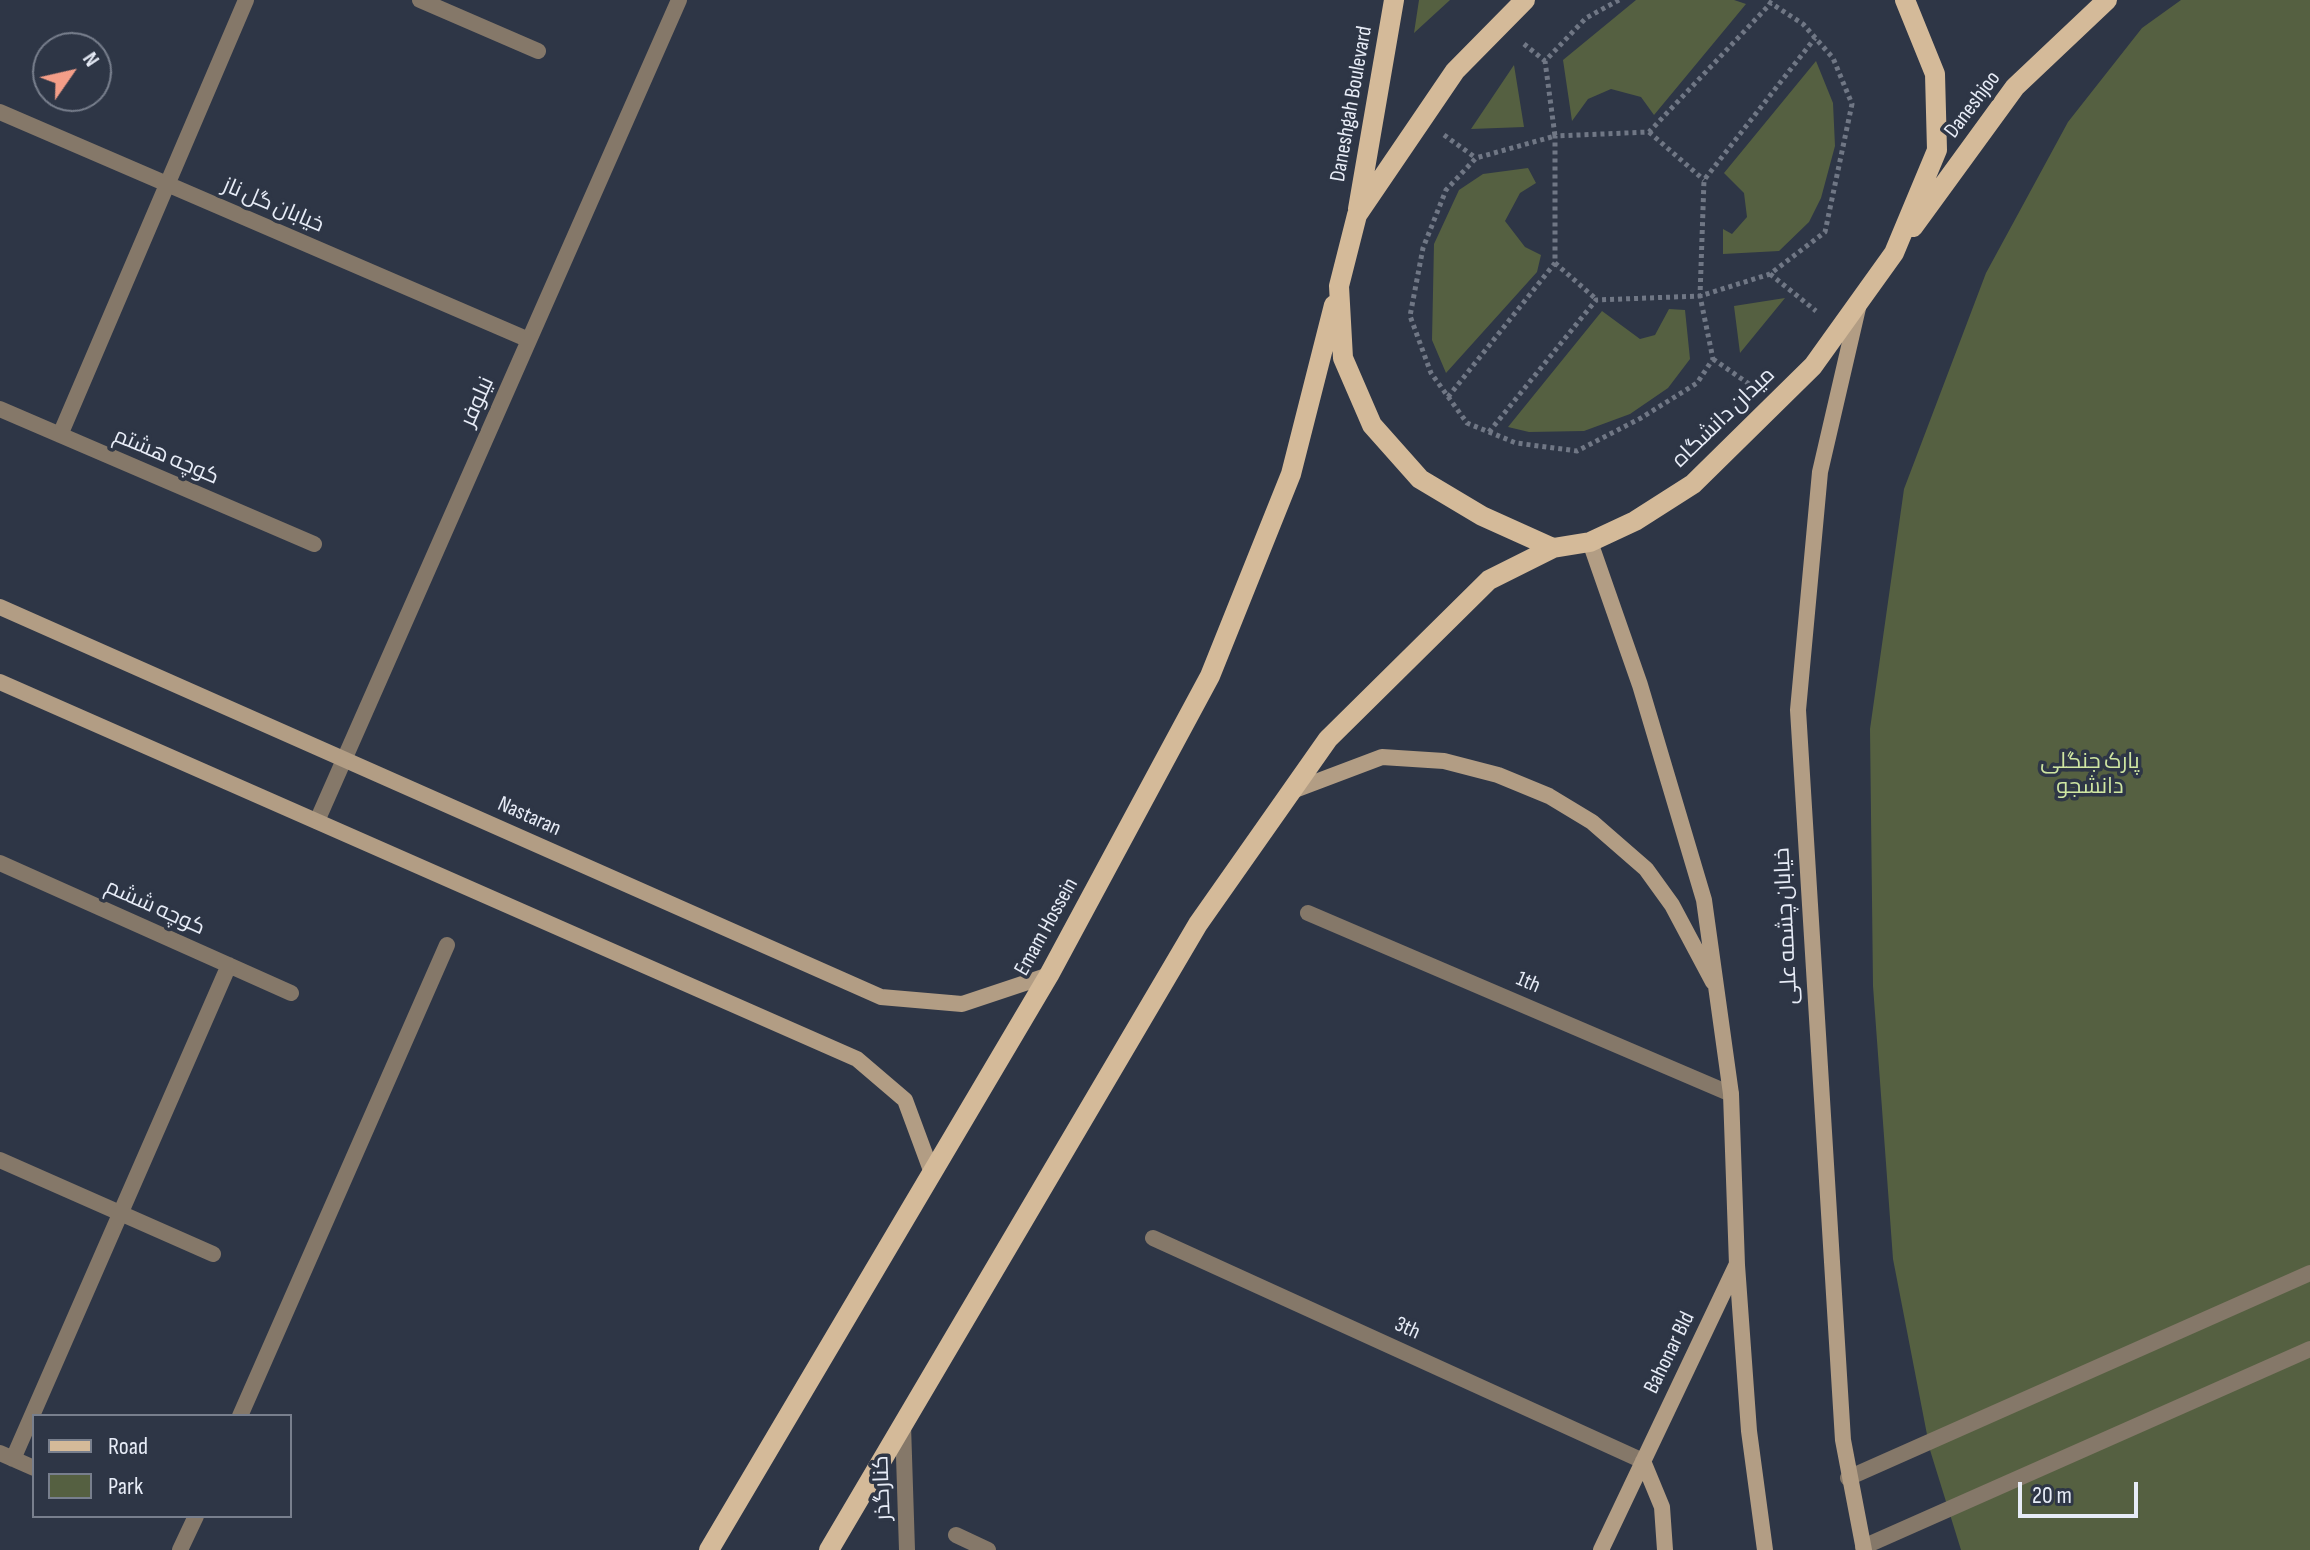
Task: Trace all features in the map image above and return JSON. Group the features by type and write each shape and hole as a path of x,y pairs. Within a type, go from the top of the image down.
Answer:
{"main road":[{"name":"Daneshgah Boulevard","path":"1357,215 1394,0"},
{"path":"1525,0 1455,71 1357,215 1339,286 1343,358 1372,425 1420,479 1482,516 1553,548"},
{"name":"میدان دانشگاه","path":"1553,548 1590,542 1635,521 1693,484 1813,366 1894,253 1937,150 1935,74 1905,0"},
{"name":"Daneshjoo","path":"1894,253 2015,87 2107,0"},
{"name":"Emam Hossein","path":"709,1550 1049,975 1210,676 1291,474 1339,286"},
{"path":"829,1550 1198,924 1328,739 1489,580 1553,548"}],"street":[{"path":"60,435 246,0"},
{"path":"420,0 538,51"},
{"name":"نیلوفر","path":"317,821 679,0"},
{"name":"خیابان گل ناز","path":"0,112 529,340"},
{"name":"خیابان چشمه علی","path":"1859,302 1820,472 1798,710 1810,955 1848,1478 1863,1548"},
{"name":"کوچه هشتم","path":"0,409 314,544"},
{"path":"1590,542 1672,786 1704,900 1731,1094 1737,1265 1749,1431 1765,1550"},
{"name":"Nastaran","path":"0,607 881,997 962,1004 1049,975"},
{"path":"0,682 857,1059 905,1100 932,1173"},
{"path":"1292,791 1382,757 1444,761 1498,775 1549,796 1592,822 1646,869 1672,905 1718,991"},
{"name":"کوچه ششم","path":"0,863 291,993"},
{"name":"1th","path":"1308,913 1731,1094"},
{"path":"241,1414 447,945"},
{"path":"32,1467 6,1456 120,1213 229,965"},
{"path":"0,1160 213,1254"},
{"name":"3th","path":"1153,1238 1643,1461"},
{"name":"Bahonar Bld","path":"1601,1550 1737,1265"},
{"path":"1848,1478 2310,1273"},
{"path":"1863,1548 2310,1349"},
{"name":"کنارگذر","path":"903,1425 907,1550"},
{"path":"1643,1461 1662,1507 1665,1550"},
{"path":"180,1550 195,1518"},
{"path":"956,1535 988,1550"}],"path":[{"path":"1448,397 1555,263 1555,136 1545,61 1586,18 1619,0"},
{"path":"1555,263 1596,300 1700,296 1770,274 1825,232 1845,149 1852,104 1833,58 1803,24 1768,2 1649,132"},
{"path":"1777,403 1713,359 1700,296 1704,180 1815,38"},
{"path":"1704,180 1649,132 1555,136 1476,158 1446,190 1423,248 1410,316 1431,373 1467,423 1516,443 1577,451 1641,418 1697,383 1713,359"},
{"path":"1770,274 1840,329"},
{"path":"1489,432 1596,300"}],"green space":[{"path":"1419,0 1450,0 1414,33"},
{"path":"1636,0 1734,0 1746,4 1654,115 1641,97 1611,89 1588,99 1572,121 1563,60"},
{"name":"پارک جنگلی دانشجو","path":"2181,0 2310,0 2310,1550 1961,1550 1930,1450 1893,1259 1873,986 1870,729 1904,489 1986,273 2068,122 2142,28"},
{"path":"1816,61 1833,103 1835,146 1821,198 1809,222 1779,251 1723,254 1723,229 1732,234 1747,217 1744,193 1724,173"},
{"path":"1514,65 1524,127 1471,129"},
{"path":"1528,168 1536,183 1520,193 1505,221 1525,247 1541,255 1537,272 1446,373 1432,340 1434,244 1459,190 1483,174"},
{"path":"1785,298 1740,353 1734,306"},
{"path":"1669,309 1685,310 1690,359 1668,388 1630,414 1584,431 1529,432 1508,427 1602,311 1640,339 1655,335"}]}
